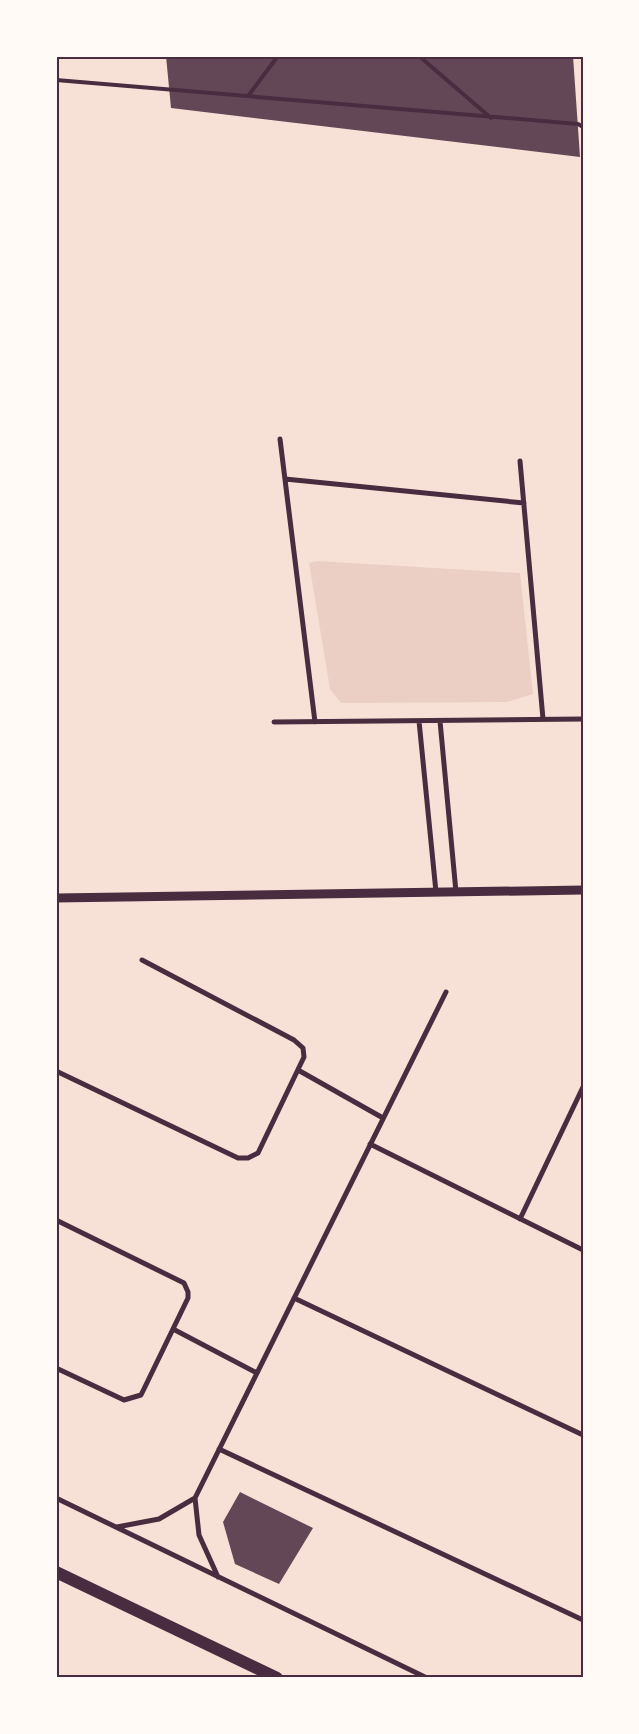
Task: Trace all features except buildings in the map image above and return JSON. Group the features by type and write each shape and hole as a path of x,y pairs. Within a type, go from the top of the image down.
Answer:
{"main road":[{"path":"56,1572 277,1678"}],"street":[{"path":"280,439 315,722"},
{"path":"520,461 543,719"},
{"path":"285,479 524,502"},
{"path":"274,722 583,719"},
{"path":"419,721 436,892"},
{"path":"440,721 456,892"},
{"path":"56,898 583,890"},
{"path":"56,1070 238,1158 248,1158 258,1153 304,1057 303,1048 294,1040 142,960"},
{"path":"218,1577 199,1535 195,1498 446,992"},
{"path":"298,1070 383,1118"},
{"path":"520,1219 583,1087"},
{"path":"370,1144 583,1250"},
{"path":"56,1220 184,1283 188,1292 188,1298 141,1395 133,1399 124,1400 56,1368"},
{"path":"294,1298 583,1435"},
{"path":"173,1329 257,1373"},
{"path":"219,1449 583,1620"},
{"path":"56,1498 427,1678"},
{"path":"117,1527 159,1519 195,1498"}],"lane":[{"path":"248,96 278,56"},
{"path":"418,56 492,119"},
{"path":"56,80 492,119 578,124 583,127"}],"shaded area":[{"path":"318,561 520,573 533,694 507,702 341,703 330,689 309,563"}]}
